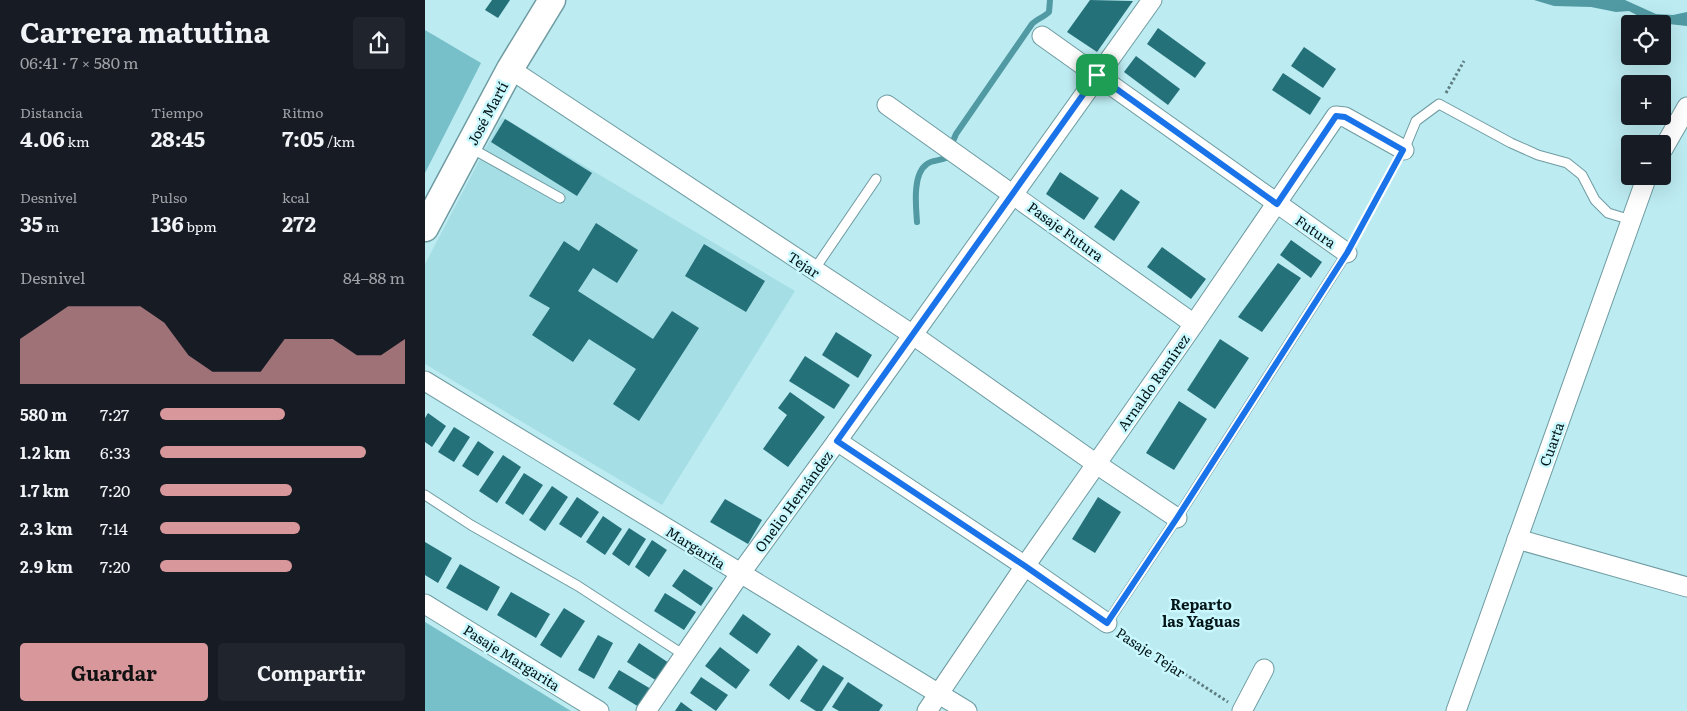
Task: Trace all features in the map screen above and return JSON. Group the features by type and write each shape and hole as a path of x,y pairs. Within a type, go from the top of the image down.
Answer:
{"street":[{"name":"José Martí","path":"425,228 510,69 552,0"},
{"name":"Onelio Hernández","path":"647,711 740,574 1152,0"},
{"name":"Futura","path":"1042,36 1347,253"},
{"name":"Tejar","path":"510,69 913,335 1095,464 1177,518"},
{"name":"Pasaje Futura","path":"887,105 1194,324"},
{"path":"1671,135 1687,107"},
{"name":"Arnaldo Ramírez","path":"927,711 1336,116 1345,117 1403,150"},
{"name":"Cuarta","path":"1456,711 1644,185"},
{"name":"Margarita","path":"425,380 967,711"},
{"name":"Pasaje Tejar","path":"837,441 1107,623"},
{"path":"1517,539 1687,587"},
{"name":"Pasaje Margarita","path":"425,604 599,711"},
{"path":"1238,708 1263,669"}],"lane":[{"path":"1403,150 1416,121 1439,104 1511,143 1538,155 1567,163 1582,174 1595,200 1608,213 1631,220"},
{"path":"469,146 560,198"},
{"path":"814,271 877,179"},
{"path":"1107,623 1177,518 1347,253"},
{"path":"425,495 471,525 578,586 684,655"}],"path":[{"path":"1439,104 1463,61"},
{"path":"1347,253 1403,150"},
{"name":"Pasaje Tejar","path":"1107,623 1238,708"}],"shaded area":[{"path":"1534,0 1625,0 1656,14 1673,15 1687,12 1687,26 1671,24 1671,15 1637,15 1629,11 1616,12 1591,7 1554,6"},
{"path":"425,30 481,63 425,173"},
{"path":"502,117 795,291 662,505 425,364 425,264"},
{"path":"425,622 571,711 425,711"}],"building":[{"path":"492,0 510,0 498,18 485,10"},
{"path":"1090,0 1133,1 1097,52 1067,32"},
{"path":"1158,28 1206,63 1195,78 1147,44"},
{"path":"1304,47 1336,69 1323,88 1291,66"},
{"path":"1136,56 1180,89 1168,105 1124,72"},
{"path":"1283,73 1321,98 1310,115 1272,90"},
{"path":"505,119 592,173 577,196 491,142"},
{"path":"1060,172 1099,198 1084,220 1046,194"},
{"path":"1121,189 1140,202 1114,241 1094,227"},
{"path":"596,223 638,250 617,283 593,268 578,291 653,339 672,311 699,328 639,421 613,404 636,369 589,339 573,362 532,335 550,308 529,296 564,241 579,251"},
{"path":"1291,240 1322,262 1311,278 1280,255"},
{"path":"704,244 765,281 746,312 685,276"},
{"path":"1162,247 1206,279 1191,299 1147,267"},
{"path":"1278,263 1301,278 1262,332 1238,317"},
{"path":"836,332 872,355 858,378 822,355"},
{"path":"1220,339 1249,358 1215,409 1187,390"},
{"path":"805,356 850,385 834,409 789,381"},
{"path":"790,392 825,417 788,467 763,449 787,415 778,408"},
{"path":"1179,401 1207,419 1174,470 1146,453"},
{"path":"428,413 446,426 432,447 425,442 425,418"},
{"path":"454,427 470,437 454,462 438,452"},
{"path":"478,441 494,452 478,476 462,466"},
{"path":"503,455 521,467 497,503 479,491"},
{"path":"524,473 543,485 523,515 505,503"},
{"path":"552,486 568,497 545,531 529,520"},
{"path":"577,497 599,512 581,538 559,524"},
{"path":"1098,497 1121,512 1095,553 1072,539"},
{"path":"725,499 762,520 748,544 710,522"},
{"path":"603,516 622,529 605,555 586,542"},
{"path":"629,528 646,539 629,566 612,554"},
{"path":"652,540 667,550 649,577 635,567"},
{"path":"425,542 452,558 438,583 425,575"},
{"path":"460,564 500,587 487,611 446,588"},
{"path":"684,569 713,588 701,606 672,586"},
{"path":"511,592 550,614 536,638 497,615"},
{"path":"665,593 696,612 684,630 654,611"},
{"path":"564,608 585,621 561,658 540,645"},
{"path":"743,614 771,634 757,654 729,634"},
{"path":"598,635 613,643 594,679 578,670"},
{"path":"639,643 669,663 657,681 627,662"},
{"path":"798,645 818,660 789,700 769,685"},
{"path":"720,647 750,670 736,689 705,666"},
{"path":"823,665 844,678 822,711 816,711 800,701"},
{"path":"619,670 651,689 639,707 608,688"},
{"path":"701,677 728,695 716,711 690,693"},
{"path":"848,682 883,705 879,711 839,711 832,707"},
{"path":"681,702 693,711 675,711"}],"waterway":[{"path":"917,222 916,191 922,169 929,163 946,158 956,134 1032,24 1049,12 1050,0"}],"district":[{"name":"Reparto las Yaguas","path":"1201,612"}],"route":[{"path":"1097,75 1277,204 1336,116 1345,117 1403,150 1347,253 1177,518 1107,623 837,441 1097,75"}]}
